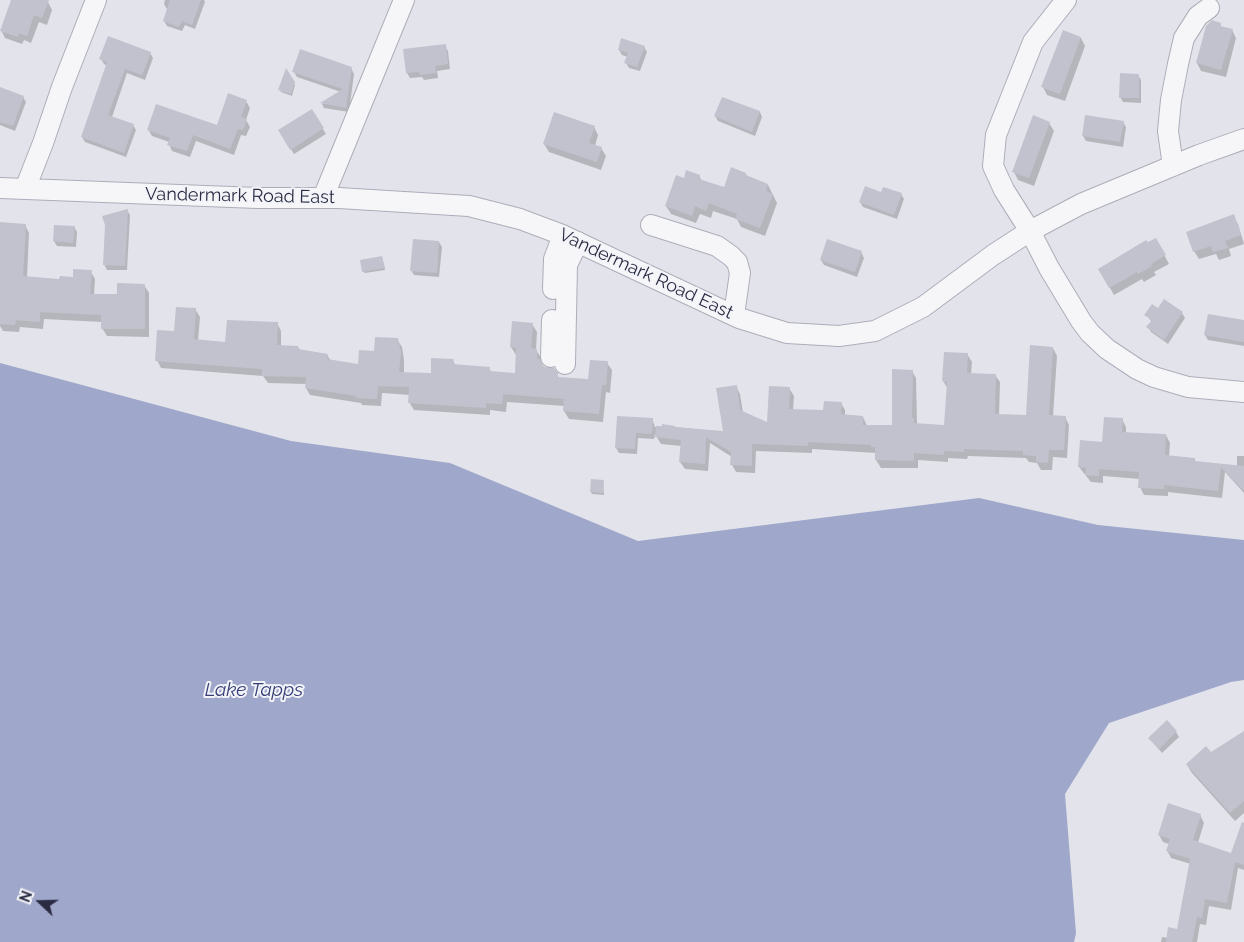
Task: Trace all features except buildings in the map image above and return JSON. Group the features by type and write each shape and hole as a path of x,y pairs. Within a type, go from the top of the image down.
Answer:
{"street":[{"path":"25,189 62,86 96,0"},
{"path":"323,198 404,0"},
{"path":"1066,0 1033,42 996,135 993,166 1004,190 1030,231 1049,268 1081,321 1090,333 1107,349 1137,369 1154,377 1188,387 1244,392"},
{"path":"1173,166 1168,131 1171,100 1178,64 1184,38 1198,16 1209,8"},
{"name":"Vandermark Road East","path":"0,188 257,198 323,198 470,206 520,219 571,239 734,316 787,333 840,336 875,331 922,307 993,255 1030,231 1081,204 1244,139"},
{"path":"651,225 717,246 737,262 740,273 734,316"},
{"path":"558,361 554,259 571,239"}],"water":[{"name":"Lake Tapps","path":"0,363 291,441 450,463 638,541 979,498 1098,525 1244,540 1244,680 1231,682 1109,723 1065,794 1076,933 1074,942 0,942"}]}
